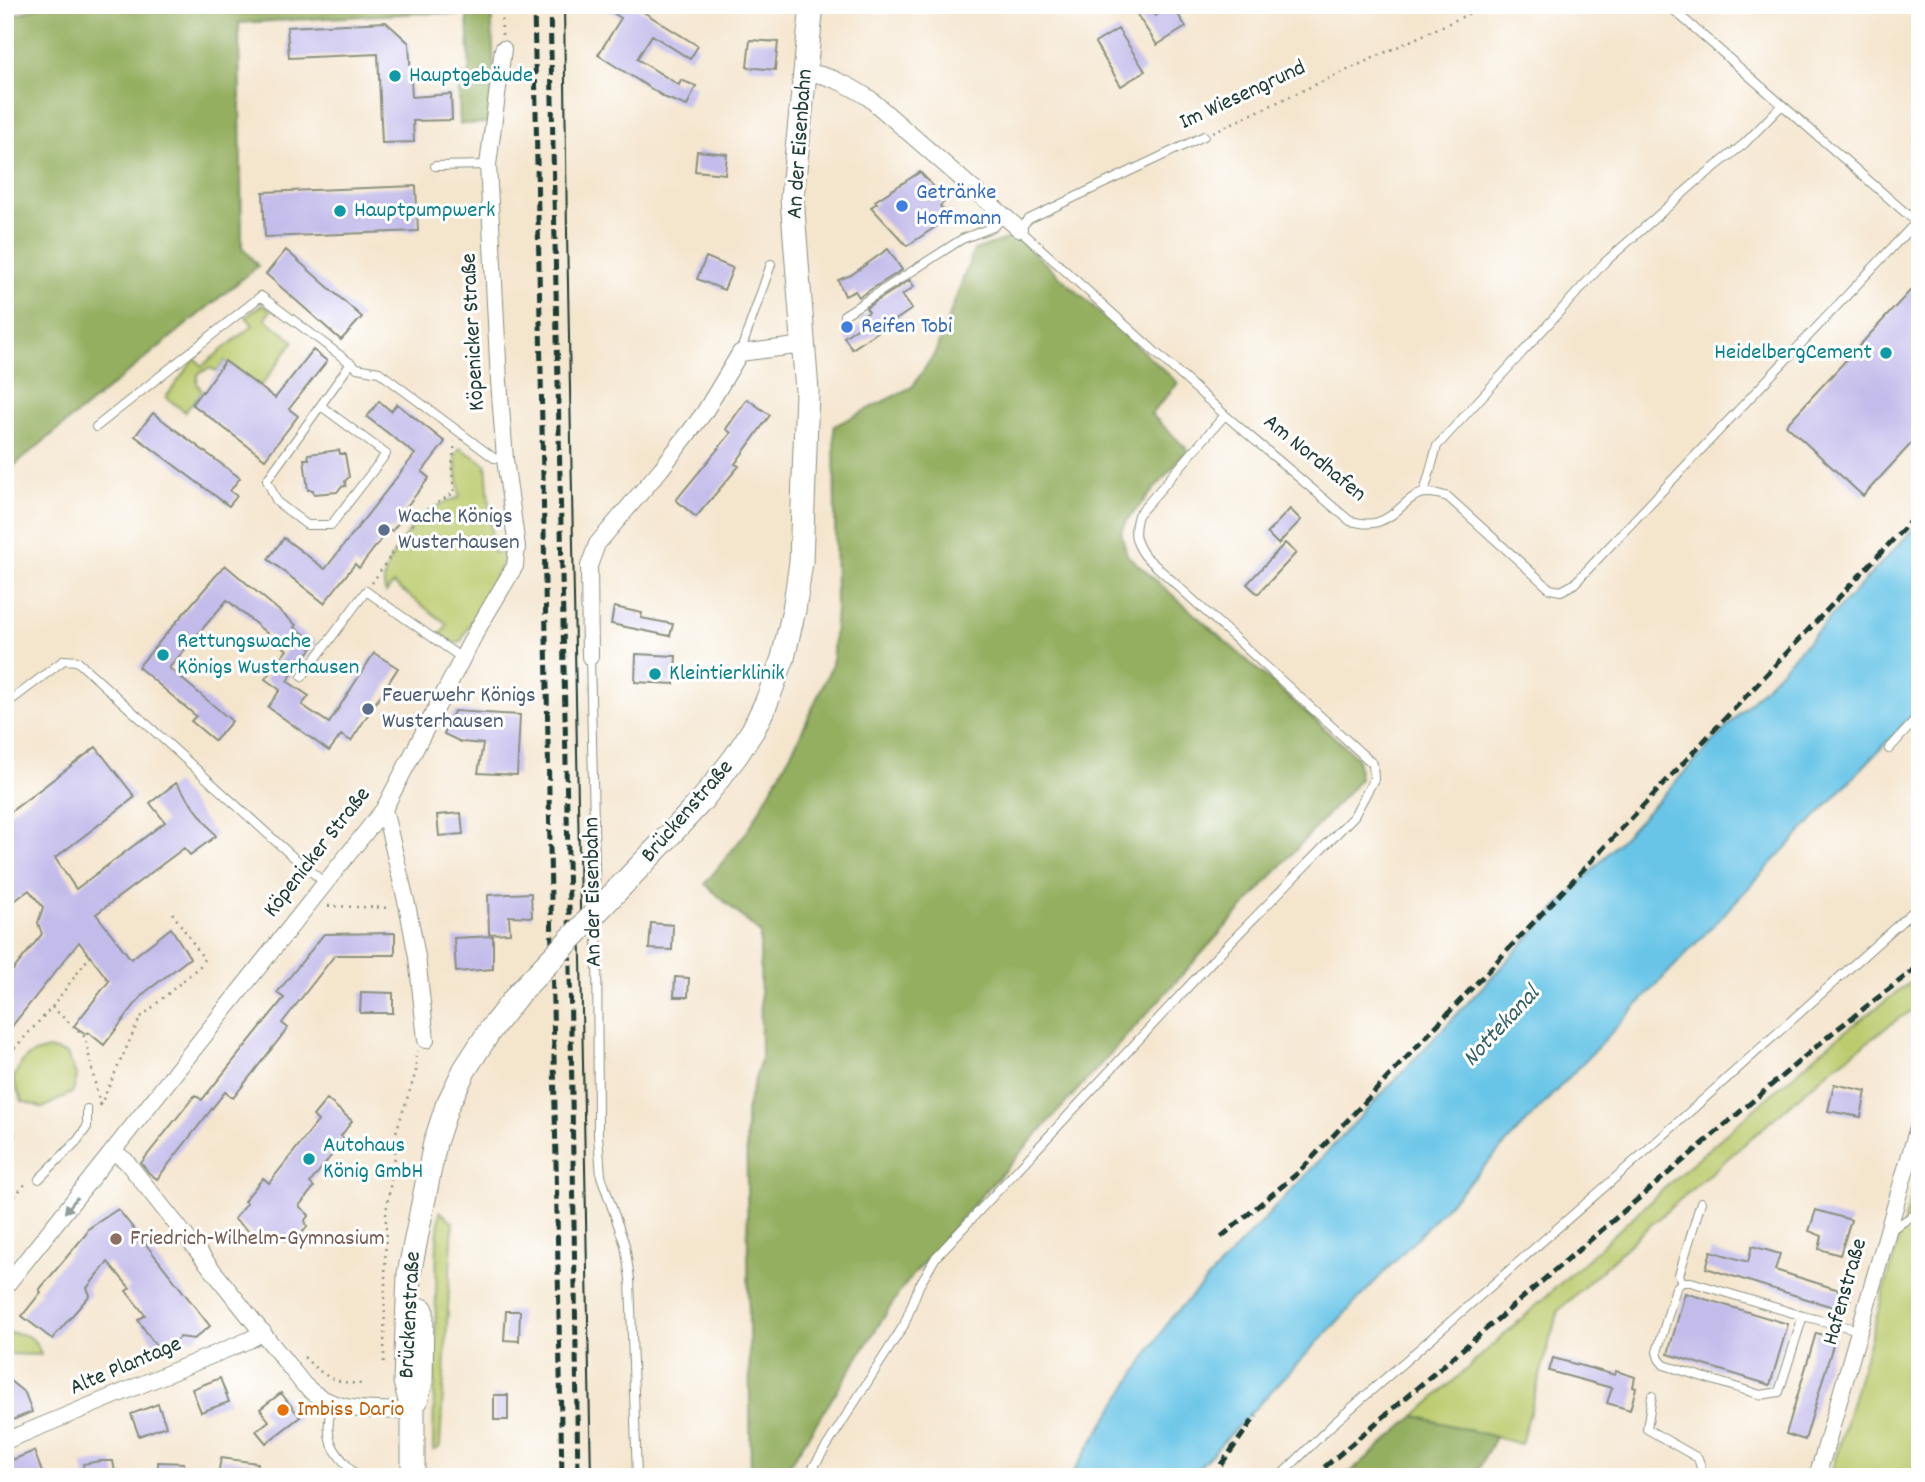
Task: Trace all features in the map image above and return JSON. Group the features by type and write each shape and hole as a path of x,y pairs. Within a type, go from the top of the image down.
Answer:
{"main road":[{"name":"An der Eisenbahn","path":"804,345 792,198 812,5"},
{"name":"Brückenstraße","path":"413,1477 413,1411 405,1382 409,1274 435,1143 447,1106 465,1069 519,993 703,799 736,756 767,701 783,658 801,562 807,437 804,345"}],"street":[{"name":"Köpenicker Straße","path":"5,1287 384,809 483,619 515,566 517,547 505,458 499,381 488,165 503,49"},
{"name":"Am Nordhafen","path":"807,72 842,81 869,98 1018,229"},
{"path":"740,353 804,345"},
{"name":"An der Eisenbahn","path":"590,657 589,566 597,544 661,469 704,413 740,353"},
{"path":"384,809 417,957 426,1040"},
{"name":"Hafenstraße","path":"1817,1477 1920,1119"},
{"path":"114,1152 126,1161 304,1385 315,1395 332,1405 413,1411"},
{"name":"Alte Plantage","path":"5,1441 263,1332"}],"lane":[{"path":"1668,5 1918,220 1574,584 1561,591 1550,589 1448,497 1437,493 1424,493 1437,446 1604,263 1697,181 1744,144 1782,105"},
{"name":"Im Wiesengrund","path":"1018,229 1029,219 1204,136"},
{"path":"435,166 488,165"},
{"path":"844,315 961,239 993,227 1004,217"},
{"name":"Am Nordhafen","path":"1018,229 1225,415 1350,521 1366,524 1381,522 1412,497 1424,493"},
{"name":"An der Eisenbahn","path":"740,353 771,264"},
{"path":"96,427 261,296 357,368 379,372 494,458 505,458"},
{"path":"321,406 386,454 331,525 307,525 277,502 267,480 351,363"},
{"path":"807,1477 904,1325 919,1286 936,1257 1214,959 1354,816 1374,779 1373,764 1145,556 1137,545 1133,532 1138,515 1225,415"},
{"path":"302,677 366,591 463,659"},
{"name":"An der Eisenbahn","path":"590,657 597,942 598,1135 601,1176 625,1245 630,1279 637,1477"},
{"path":"5,705 64,660 77,661 325,883"},
{"path":"1889,749 1920,715"},
{"path":"1279,1477 1333,1424 1647,1150 1920,905"},
{"path":"36,1177 87,1127 87,1109"},
{"path":"5,1120 11,1135 5,1152"},
{"path":"1682,1282 1679,1275 1701,1202"},
{"path":"1887,1233 1920,1211"},
{"path":"1802,1316 1779,1392 1761,1395 1664,1365 1657,1352 1676,1287 1682,1282 1691,1282 1802,1316 1859,1330"},
{"path":"1652,1396 1647,1429 1698,1458 1704,1477"},
{"path":"332,1405 328,1420 330,1444 357,1477"}],"path":[{"path":"501,5 503,49"},
{"name":"Im Wiesengrund","path":"1204,136 1488,5"},
{"path":"366,591 416,519 454,493 452,452 461,434"},
{"path":"307,906 408,909"},
{"path":"52,1007 85,1037 100,1106 140,1018 200,966 204,959 171,911"},
{"path":"5,1059 52,1007 90,956"},
{"path":"384,1362 384,1241 396,1132 416,1072 416,1054 426,1040"},
{"path":"5,1207 36,1177"},
{"path":"300,1353 330,1379 339,1383 365,1384"}],"green space":[{"path":"43,5 491,5 494,70 489,123 460,124 458,75 470,74 467,15 419,13 239,23 242,247 258,266 5,473 5,19"},
{"path":"1015,236 1178,383 1151,414 1188,450 1127,520 1121,532 1127,555 1357,757 1360,779 963,1216 903,1287 782,1477 751,1477 746,1111 761,1058 760,933 705,884 749,829 798,740 832,665 836,608 834,426 912,387 935,353 974,250"},
{"path":"262,305 271,310 265,319 294,341 260,387 225,361 217,371 209,368 198,374 197,383 202,391 185,412 166,397 195,358 202,366 253,325 246,317"},
{"path":"460,448 486,464 493,553 505,553 505,558 460,643 451,642 441,634 447,624 393,584 386,593 384,584 389,562 411,529 430,511 460,497 455,456"},
{"path":"1920,975 1920,1006 1898,1019 1830,1070 1639,1235 1558,1311 1521,1444 1415,1416 1690,1165 1835,1039"},
{"path":"49,1049 67,1054 77,1077 73,1092 43,1108 22,1101 13,1080 26,1058"},
{"path":"1920,1167 1920,1477 1830,1477"},
{"path":"440,1211 453,1222 440,1445 433,1450 437,1239"},
{"path":"16,1333 33,1340 41,1355 5,1354 5,1334"},
{"path":"1415,1416 1495,1437 1475,1476 1345,1477"}],"water":[{"name":"Nottekanal","path":"1920,522 1920,707 1190,1477 1070,1477 1170,1319"}],"building":[{"path":"601,5 632,5 698,46 690,59 652,35 637,59 679,85 681,80 696,86 687,106 666,98 598,55 621,18"},
{"path":"1148,5 1155,16 1172,5 1186,27 1157,45 1136,13"},
{"name":"Hauptgebäude","path":"386,22 409,43 412,97 451,94 452,120 413,121 414,142 382,143 378,54 289,58 287,27"},
{"path":"1118,29 1145,71 1121,86 1095,43"},
{"path":"750,40 778,42 775,70 747,67"},
{"path":"697,151 727,154 725,174 695,171"},
{"path":"920,172 946,200 940,206 950,217 907,246 871,207 877,203 875,201"},
{"name":"Hauptpumpwerk","path":"416,186 418,231 265,237 263,192"},
{"path":"888,249 902,270 859,297 855,291 845,296 838,280 851,275"},
{"path":"286,250 362,317 341,340 266,274"},
{"path":"706,257 733,268 724,290 697,279"},
{"path":"910,280 914,287 902,295 912,309 852,349 844,337 863,324 859,319 869,312 866,308"},
{"name":"HeidelbergCement","path":"1920,280 1920,434 1863,496 1786,425"},
{"path":"313,350 327,361 289,409 298,416 265,459 192,404 225,361 275,398"},
{"path":"747,399 770,415 735,464 739,466 696,517 676,500 731,433 726,429"},
{"path":"379,401 391,411 397,404 445,442 422,472 429,478 400,515 403,517 392,531 389,529 359,568 355,564 324,603 268,559 284,538 325,569 415,454 367,417"},
{"path":"153,413 240,478 230,491 237,496 229,506 135,436"},
{"path":"339,450 340,454 345,454 349,477 345,481 346,486 337,492 314,494 313,490 308,490 304,459 309,459 308,454"},
{"path":"1290,509 1301,520 1278,544 1267,533"},
{"path":"1285,543 1296,553 1258,594 1247,584"},
{"path":"225,565 296,625 294,627 316,642 287,681 309,696 302,705 329,723 374,653 398,668 351,741 341,735 329,751 268,707 280,690 265,679 287,650 227,600 169,668 232,721 215,741 191,721 196,716 138,667"},
{"path":"614,607 642,613 641,618 673,624 670,636 611,624"},
{"name":"Kleintierklinik","path":"636,654 676,656 674,684 635,682"},
{"path":"454,711 520,715 517,775 478,773 483,744 461,742 444,734"},
{"path":"96,747 135,797 55,858 76,889 165,822 150,803 176,783 216,836 190,855 184,848 96,914 131,959 171,928 190,958 143,994 104,1045 88,1032 86,1034 74,1026 109,981 79,942 5,1035 5,980 42,934 38,923 43,907 29,890 5,908 5,816"},
{"path":"461,813 463,834 439,836 437,815"},
{"path":"531,893 532,917 509,916 510,933 489,934 488,895"},
{"path":"651,923 673,925 672,950 649,949"},
{"path":"395,933 395,955 335,955 282,1023 288,1028 233,1098 225,1092 157,1179 149,1173 141,1163 195,1095 202,1100 284,998 277,993 324,934"},
{"path":"493,936 493,969 456,972 454,938"},
{"path":"675,977 689,978 688,997 674,997"},
{"path":"361,992 393,993 393,1013 360,1013"},
{"path":"1834,1084 1866,1091 1861,1117 1828,1111"},
{"name":"Autohaus König GmbH","path":"327,1099 352,1121 341,1136 344,1139 310,1183 314,1187 299,1206 309,1215 305,1220 307,1227 292,1245 276,1233 254,1235 234,1219 247,1203 244,1201 263,1178 269,1183 318,1121 313,1116"},
{"path":"118,1209 210,1326 194,1339 180,1337 160,1352 138,1320 145,1315 126,1291 130,1288 108,1262 87,1288 90,1295 52,1339 22,1316 41,1292 39,1290 88,1229"},
{"path":"1816,1210 1851,1220 1840,1255 1819,1249 1822,1236 1809,1231"},
{"path":"1752,1246 1780,1254 1775,1270 1852,1294 1846,1311 1706,1268 1711,1251 1748,1262"},
{"path":"1685,1293 1788,1324 1770,1385 1668,1354"},
{"path":"506,1311 520,1311 519,1341 504,1340"},
{"path":"1816,1333 1835,1338 1805,1440 1786,1434"},
{"path":"1553,1358 1615,1375 1616,1371 1635,1377 1633,1387 1636,1388 1630,1410 1607,1403 1612,1388 1549,1371"},
{"path":"5,1377 25,1393 32,1412 5,1423"},
{"path":"220,1378 229,1402 201,1412 192,1389"},
{"path":"281,1393 300,1417 266,1443 256,1431 269,1421 260,1409"},
{"path":"494,1395 508,1395 508,1420 494,1420"},
{"path":"158,1404 166,1426 139,1436 131,1414"},
{"path":"34,1451 44,1477 5,1477 5,1463"},
{"path":"221,1458 258,1463 256,1477 218,1475"},
{"path":"113,1461 116,1477 85,1477 83,1464"},
{"path":"158,1462 184,1463 183,1477 158,1477"}],"tram line":[{"path":"564,5 591,1477"}],"railway":[{"path":"534,5 562,1477"},
{"path":"550,5 578,1477"},
{"path":"1221,1237 1299,1172 1920,511"},
{"path":"1313,1477 1831,1034 1920,965"},
{"path":"1212,1477 1256,1416"}],"place":[{"name":"Hauptgebäude","path":"395,76"},
{"name":"Getränke Hoffmann","path":"902,206"},
{"name":"Hauptpumpwerk","path":"340,211"},
{"name":"Reifen Tobi","path":"847,327"},
{"name":"HeidelbergCement","path":"1886,353"},
{"name":"Wache Königs Wusterhausen","path":"384,530"},
{"name":"Rettungswache Königs Wusterhausen","path":"163,655"},
{"name":"Kleintierklinik","path":"655,674"},
{"name":"Feuerwehr Königs Wusterhausen","path":"368,709"},
{"name":"Autohaus König GmbH","path":"309,1159"},
{"name":"Friedrich-Wilhelm-Gymnasium","path":"116,1239"},
{"name":"Imbiss Dario","path":"283,1410"}]}
